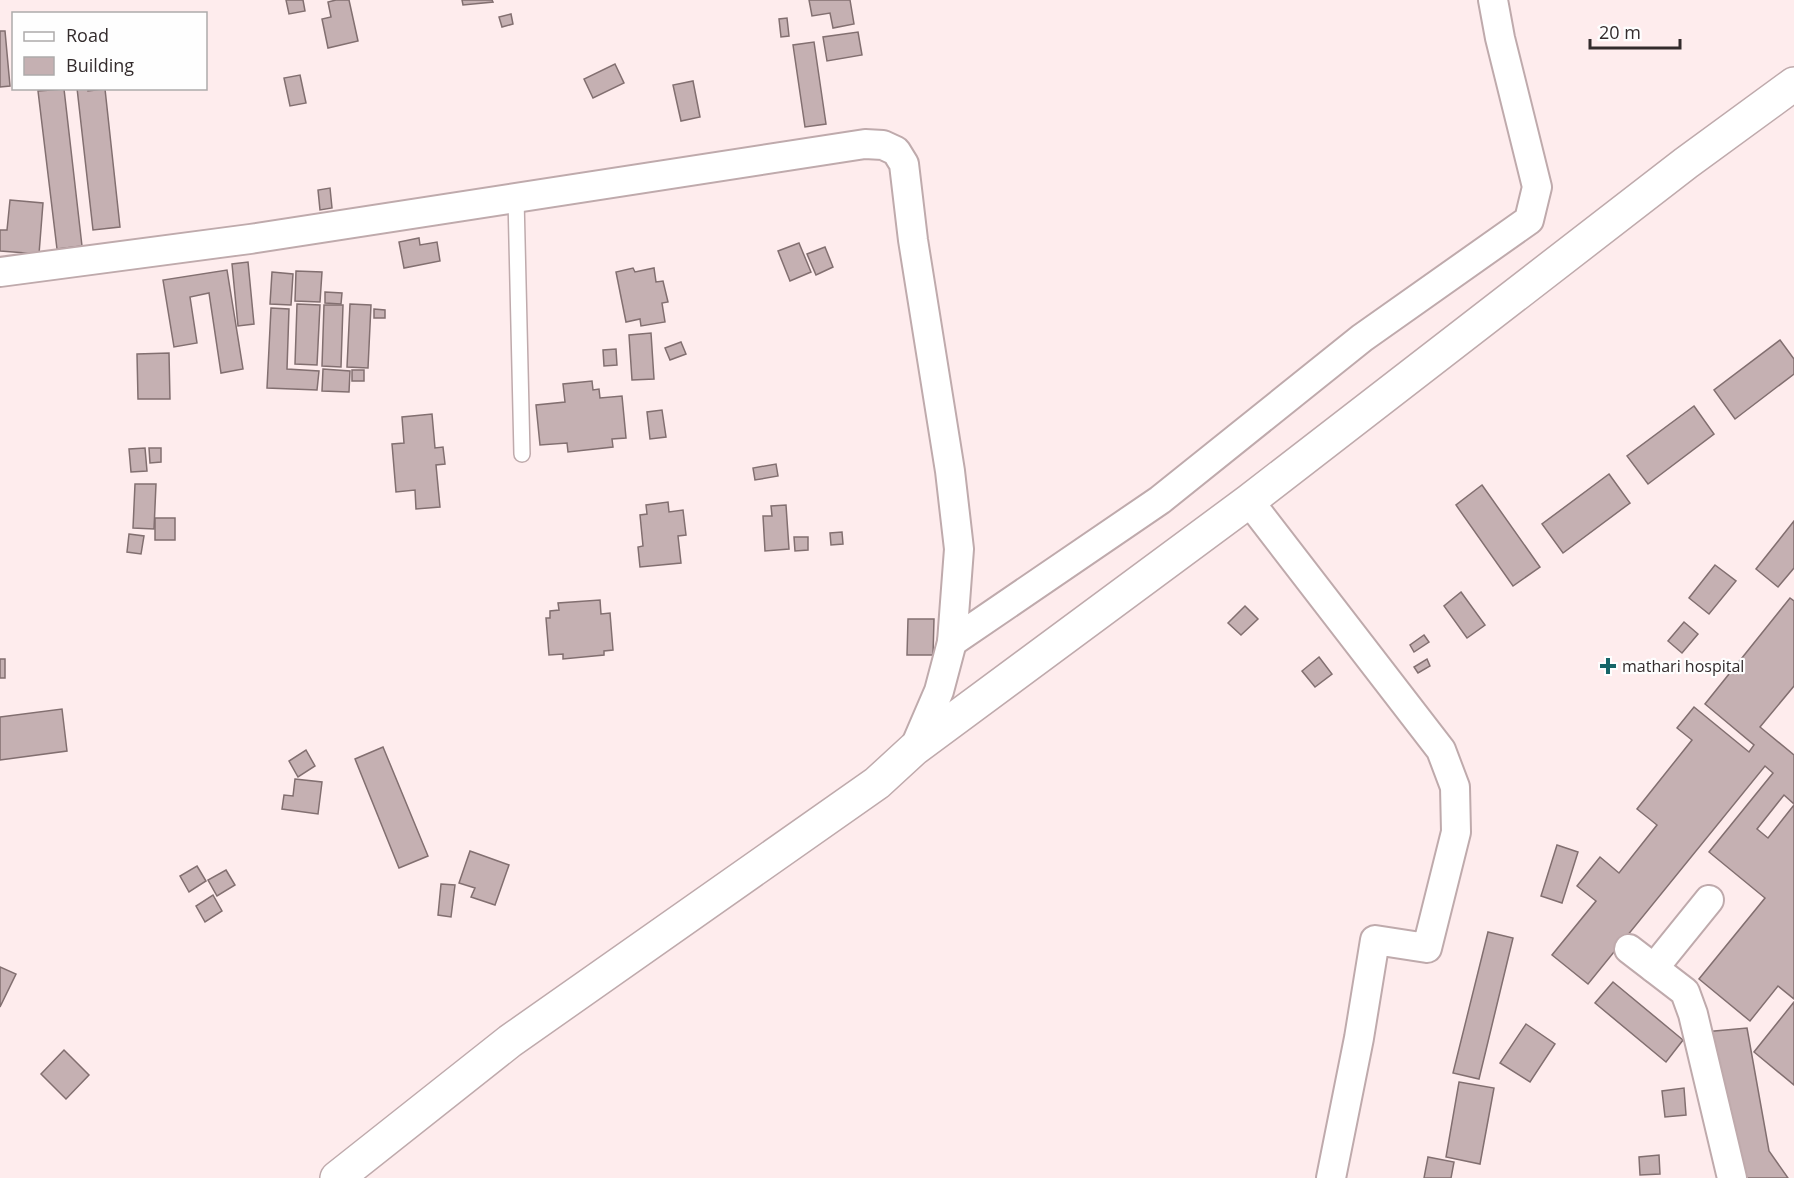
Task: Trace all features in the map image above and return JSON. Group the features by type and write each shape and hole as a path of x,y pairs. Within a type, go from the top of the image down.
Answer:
{"street":[{"path":"952,642 1160,500 1362,338 1530,220 1537,187 1493,0"},
{"path":"337,1178 510,1041 877,783 914,749 1249,501 1686,163 1794,84"},
{"path":"0,272 250,239 865,144 883,145 896,151 904,164 913,240 950,471 959,549 952,642 939,691 914,749"},
{"path":"1249,501 1442,750 1455,787 1456,832 1427,948 1375,940 1359,1038 1331,1178"},
{"path":"1654,968 1709,900"},
{"path":"1629,949 1685,992 1693,1014 1732,1178"}],"lane":[{"path":"516,198 522,454"}],"building":[{"path":"286,0 303,0 305,11 289,14"},
{"path":"349,0 358,41 328,48 322,19 331,17 328,2"},
{"path":"462,0 492,0 493,2 463,5"},
{"path":"809,0 850,0 854,24 833,28 830,13 812,16"},
{"path":"511,14 513,24 502,27 499,17"},
{"path":"787,18 789,36 781,37 779,19"},
{"path":"0,31 5,31 10,86 0,87"},
{"path":"858,32 862,55 827,61 823,37"},
{"path":"814,42 826,124 805,127 793,45"},
{"path":"615,64 624,83 593,98 584,79"},
{"path":"300,75 306,103 290,106 284,78"},
{"path":"693,81 700,117 681,121 673,85"},
{"path":"64,90 82,246 57,249 38,91"},
{"path":"77,90 105,90 120,227 93,230"},
{"path":"330,188 332,208 320,210 318,190"},
{"path":"10,200 43,203 39,254 0,251 0,230 7,230"},
{"path":"419,238 420,245 437,242 440,261 404,268 399,242"},
{"path":"799,243 811,272 790,281 778,251"},
{"path":"825,247 833,267 816,275 807,254"},
{"path":"248,262 254,324 238,326 232,264"},
{"path":"633,268 635,272 654,268 656,282 663,281 668,302 662,303 665,322 641,326 640,319 626,322 616,272"},
{"path":"227,270 243,369 221,373 209,293 190,297 197,343 174,347 163,280"},
{"path":"296,271 322,272 320,302 295,301"},
{"path":"272,272 293,274 291,305 270,304"},
{"path":"325,292 342,293 341,304 325,303"},
{"path":"297,304 320,305 317,365 295,364"},
{"path":"350,304 371,305 368,368 347,367"},
{"path":"324,305 343,305 341,367 322,366"},
{"path":"271,308 289,309 287,369 319,371 317,390 267,388"},
{"path":"374,309 385,310 385,318 374,318"},
{"path":"651,333 654,379 632,380 629,335"},
{"path":"1780,340 1794,359 1794,374 1735,419 1714,390"},
{"path":"681,342 686,354 670,360 665,348"},
{"path":"616,349 617,365 604,366 603,350"},
{"path":"169,353 170,399 138,399 137,354"},
{"path":"323,369 350,371 349,392 322,391"},
{"path":"352,370 364,370 364,381 352,381"},
{"path":"592,381 593,390 599,389 600,398 622,396 626,438 612,439 613,447 568,452 567,443 540,445 536,405 565,402 563,384"},
{"path":"1694,406 1714,434 1648,484 1627,456"},
{"path":"662,410 666,437 650,439 647,412"},
{"path":"432,414 435,448 443,447 445,464 436,465 440,507 416,509 415,490 396,492 392,444 404,443 402,417"},
{"path":"145,448 147,471 131,472 129,449"},
{"path":"149,448 161,448 161,462 150,463"},
{"path":"776,464 778,476 755,480 753,468"},
{"path":"1609,474 1630,503 1563,553 1542,524"},
{"path":"135,484 156,484 154,529 133,528"},
{"path":"1482,485 1540,567 1513,586 1456,505"},
{"path":"668,502 669,512 683,510 686,535 678,536 681,563 640,567 638,547 643,546 640,515 647,514 646,505"},
{"path":"786,505 789,549 765,551 763,516 772,516 771,506"},
{"path":"155,518 175,518 175,540 155,540"},
{"path":"1794,521 1794,568 1778,587 1756,569"},
{"path":"842,532 843,544 831,545 830,533"},
{"path":"129,534 144,536 141,554 127,552"},
{"path":"794,537 808,537 808,550 795,551"},
{"path":"1715,565 1736,581 1709,614 1689,598"},
{"path":"1461,592 1485,625 1467,638 1444,606"},
{"path":"1790,598 1794,601 1794,686 1760,727 1794,755 1794,804 1784,795 1757,829 1768,838 1794,805 1794,999 1778,986 1750,1021 1699,979 1765,898 1709,852 1773,773 1765,766 1588,984 1552,955 1596,901 1577,886 1600,857 1619,873 1657,825 1637,809 1692,740 1677,728 1694,707 1749,752 1754,745 1705,704"},
{"path":"600,600 601,614 610,613 613,650 604,651 604,655 563,659 563,654 549,655 546,618 550,618 550,611 559,610 558,603"},
{"path":"1245,606 1258,619 1241,635 1228,623"},
{"path":"908,619 934,619 933,655 907,655"},
{"path":"1684,622 1698,634 1682,653 1668,641"},
{"path":"1424,635 1429,642 1414,652 1410,645"},
{"path":"1319,657 1332,674 1315,687 1302,671"},
{"path":"0,659 5,659 5,678 0,678"},
{"path":"1427,659 1430,666 1418,673 1414,667"},
{"path":"62,709 67,751 0,760 0,717"},
{"path":"383,747 428,856 399,868 355,759"},
{"path":"306,750 315,766 298,777 289,761"},
{"path":"295,779 322,782 318,814 282,809 284,795 293,796"},
{"path":"1557,845 1578,852 1562,903 1541,896"},
{"path":"470,851 509,865 495,905 471,897 475,888 459,883"},
{"path":"197,866 206,881 189,892 180,876"},
{"path":"226,870 235,885 217,896 208,880"},
{"path":"441,884 455,885 451,917 438,915"},
{"path":"213,895 222,911 205,922 196,906"},
{"path":"1488,932 1513,938 1479,1079 1453,1073"},
{"path":"0,967 16,974 0,1007"},
{"path":"1613,982 1683,1040 1666,1062 1595,1003"},
{"path":"1794,1002 1794,1085 1754,1052"},
{"path":"1526,1024 1555,1044 1530,1082 1500,1063"},
{"path":"1747,1028 1769,1151 1788,1178 1736,1178 1704,1032"},
{"path":"64,1050 89,1075 66,1099 41,1074"},
{"path":"1459,1082 1494,1088 1480,1164 1446,1157"},
{"path":"1684,1088 1686,1115 1665,1117 1662,1091"},
{"path":"1659,1155 1660,1174 1640,1175 1639,1157"},
{"path":"1428,1157 1454,1162 1451,1178 1424,1178"}],"place":[{"name":"mathari hospital","path":"1608,666"}]}
